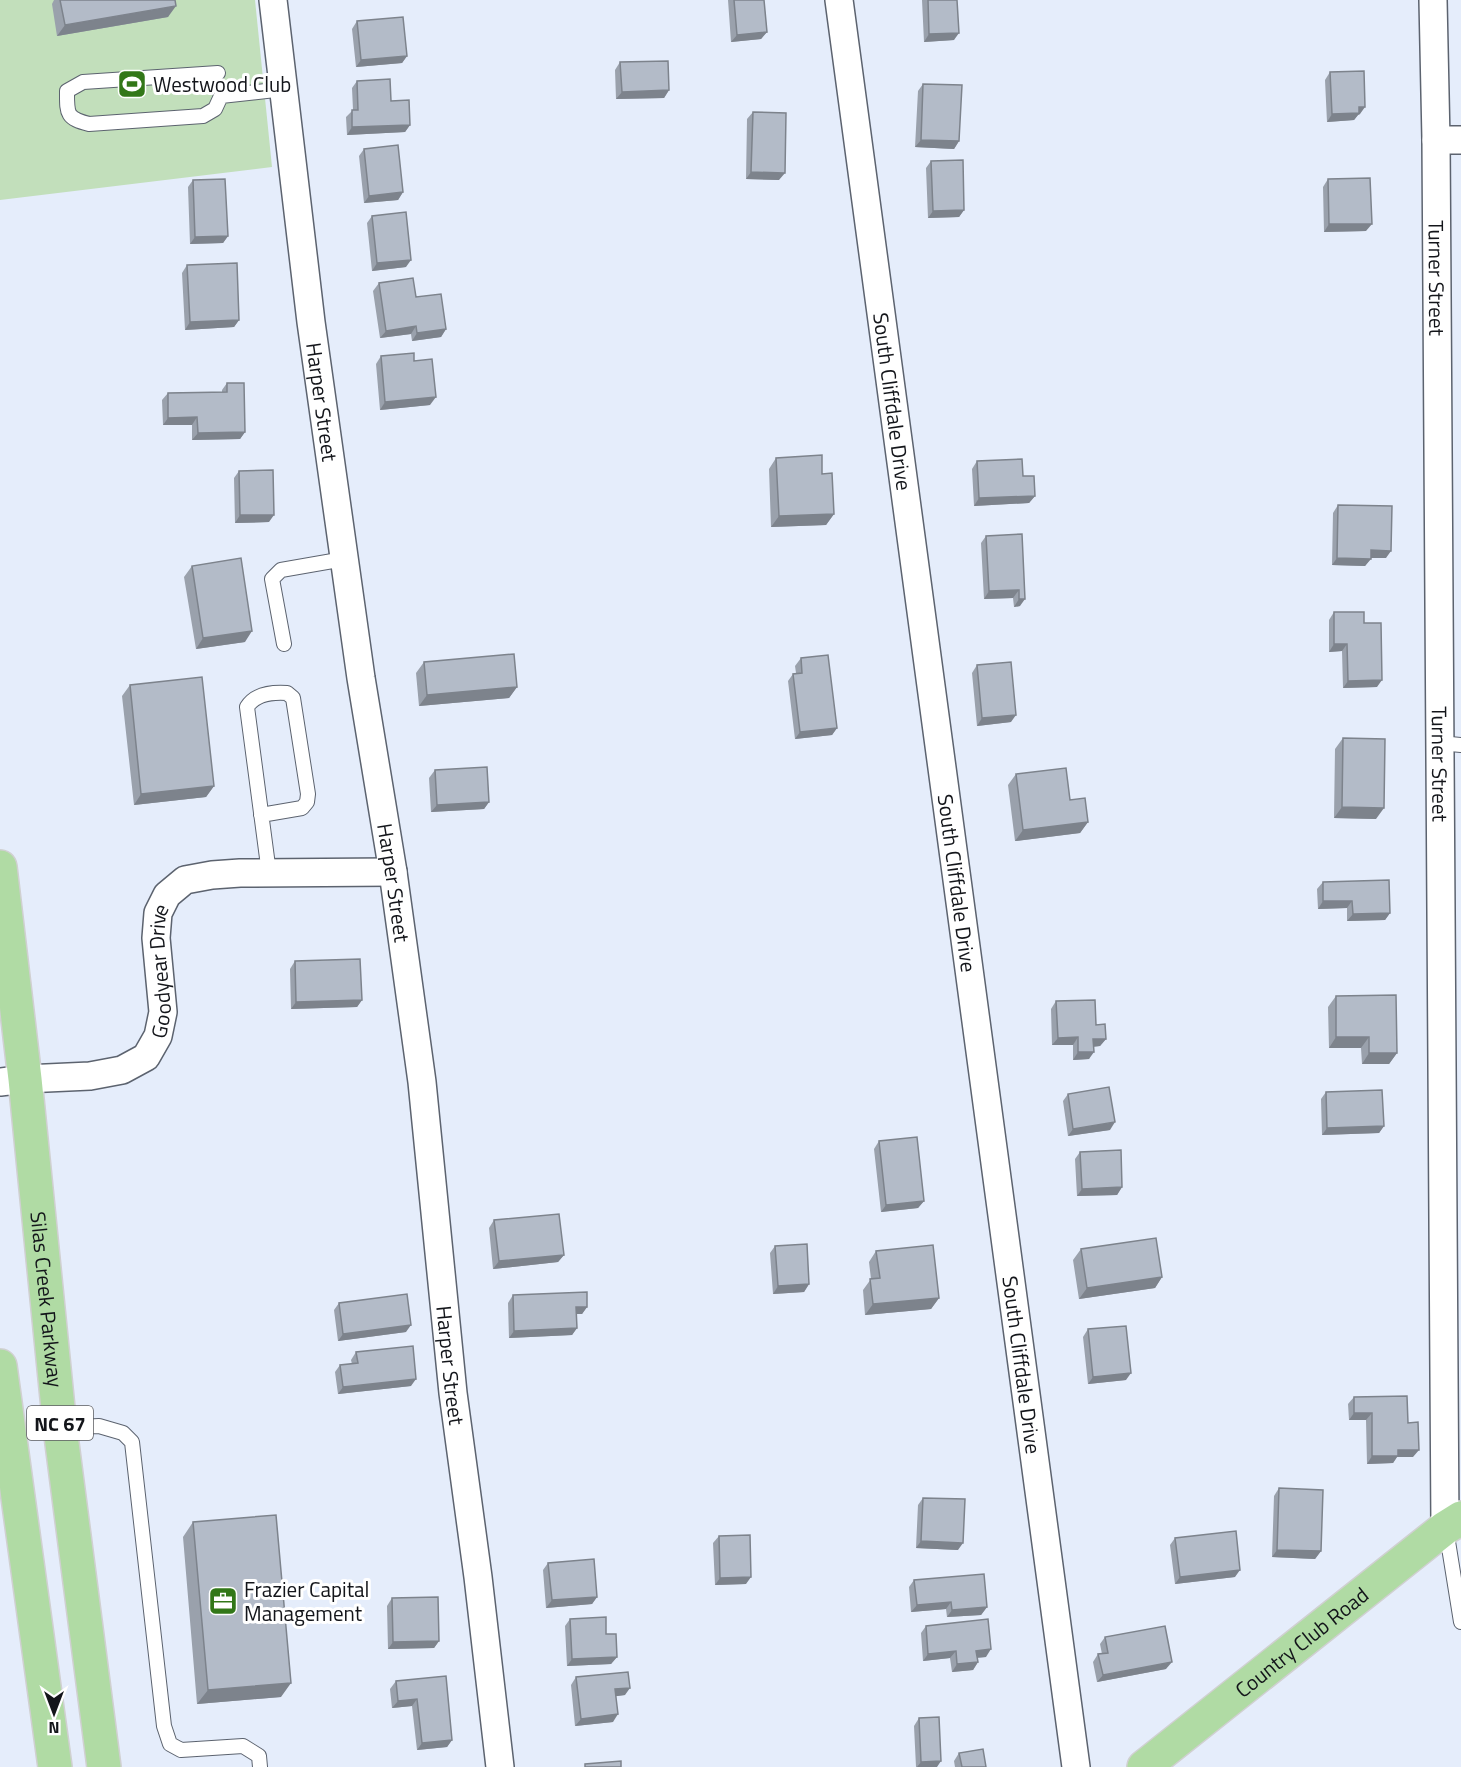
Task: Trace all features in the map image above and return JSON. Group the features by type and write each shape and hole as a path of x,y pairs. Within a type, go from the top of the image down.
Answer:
{"main road":[{"name":"Silas Creek Parkway","path":"0,867 12,1080 104,1767"},
{"name":"NC 67","path":"0,1365 56,1767"},
{"name":"Country Club Road","path":"1144,1767 1453,1523"}],"street":[{"name":"Harper Street","path":"273,0 311,322 422,1082 453,1393 478,1577 500,1767"},
{"name":"South Cliffdale Drive","path":"839,0 1076,1767"},
{"name":"Turner Street","path":"1433,0 1448,140 1453,1523"},
{"name":"Goodyear Drive","path":"12,1080 90,1077 122,1070 146,1057 158,1036 164,1012 156,938 158,913 166,895 185,880 212,874 393,872"}],"lane":[{"path":"218,73 83,82 67,91 67,110 74,120 89,124 203,116 214,109 221,96 284,89"},
{"path":"284,645 272,579 281,570 344,559"},
{"path":"261,815 302,808 307,802 308,794 293,698 287,693 258,696 247,706 261,815 269,873"},
{"path":"60,1428 99,1426 123,1433 132,1442 164,1726 170,1744 181,1750 243,1746 259,1756 260,1767"},
{"path":"1453,1523 1461,1622"}],"green space":[{"name":"Westwood Club","path":"0,0 255,0 272,167 0,200"}],"building":[{"path":"60,0 175,0 176,6 65,25"},
{"path":"734,0 764,0 767,32 737,35"},
{"path":"928,0 957,0 959,33 929,34"},
{"path":"403,17 407,56 361,60 357,21"},
{"path":"668,61 669,90 622,92 620,62"},
{"path":"1364,71 1365,107 1359,107 1359,113 1332,114 1330,72"},
{"path":"390,79 391,101 409,100 410,125 352,127 352,110 358,110 357,81"},
{"path":"923,84 962,85 959,141 921,140"},
{"path":"753,112 786,113 785,173 751,172"},
{"path":"398,145 403,192 369,196 364,149"},
{"path":"963,160 964,210 933,211 931,161"},
{"path":"1370,178 1372,224 1329,224 1328,179"},
{"path":"225,179 228,236 195,237 193,180"},
{"path":"406,212 411,260 377,263 372,216"},
{"path":"237,263 239,320 190,322 187,265"},
{"path":"413,278 416,297 441,294 446,329 417,333 416,326 386,331 379,283"},
{"path":"414,353 414,361 432,359 436,397 385,402 381,356"},
{"path":"227,383 244,383 245,432 198,433 197,417 168,418 168,393 227,392"},
{"path":"822,455 822,474 832,473 834,514 779,516 776,458"},
{"path":"1022,459 1023,476 1034,476 1035,496 979,498 977,461"},
{"path":"273,470 274,515 240,515 239,471"},
{"path":"1338,505 1392,506 1391,551 1371,550 1371,559 1337,558"},
{"path":"1022,534 1025,599 1019,599 1019,590 989,591 986,536"},
{"path":"241,558 252,631 203,638 192,566"},
{"path":"1334,612 1364,612 1364,623 1381,623 1382,680 1348,681 1347,644 1334,644"},
{"path":"514,654 517,687 427,695 424,662"},
{"path":"828,655 837,728 800,732 793,674 802,673 801,658"},
{"path":"1011,662 1016,715 982,718 977,665"},
{"path":"202,677 214,786 141,794 130,685"},
{"path":"1343,738 1385,739 1384,808 1342,807"},
{"path":"487,767 489,802 437,805 435,770"},
{"path":"1066,768 1070,800 1085,798 1088,822 1023,830 1016,774"},
{"path":"1389,880 1390,913 1353,914 1352,901 1323,901 1323,882"},
{"path":"360,959 362,1000 296,1002 295,961"},
{"path":"1396,995 1397,1053 1369,1053 1369,1037 1336,1037 1336,996"},
{"path":"1095,1000 1096,1025 1105,1024 1106,1039 1093,1039 1094,1052 1078,1052 1078,1037 1058,1038 1056,1001"},
{"path":"1109,1087 1115,1122 1073,1129 1068,1094"},
{"path":"1382,1090 1384,1126 1327,1128 1326,1092"},
{"path":"917,1137 924,1201 886,1205 879,1141"},
{"path":"1121,1150 1122,1187 1082,1189 1080,1152"},
{"path":"559,1214 564,1255 499,1261 494,1220"},
{"path":"1156,1238 1162,1277 1087,1288 1081,1249"},
{"path":"807,1244 809,1284 778,1286 775,1246"},
{"path":"933,1245 939,1298 873,1304 870,1279 880,1278 876,1251"},
{"path":"587,1292 587,1307 576,1307 577,1328 514,1331 513,1295"},
{"path":"407,1294 411,1325 343,1334 339,1303"},
{"path":"1126,1326 1131,1373 1093,1377 1088,1329"},
{"path":"413,1346 416,1379 343,1387 340,1365 358,1363 356,1352"},
{"path":"1407,1396 1408,1423 1418,1422 1419,1450 1398,1450 1398,1456 1372,1456 1372,1413 1354,1413 1354,1397"},
{"path":"1279,1488 1323,1490 1321,1551 1277,1550"},
{"path":"923,1498 965,1499 963,1543 921,1541"},
{"path":"276,1515 291,1683 208,1690 193,1522"},
{"path":"1236,1531 1240,1570 1180,1577 1175,1538"},
{"path":"750,1535 751,1577 720,1578 719,1536"},
{"path":"594,1559 597,1597 552,1600 548,1563"},
{"path":"984,1574 987,1607 952,1610 951,1602 917,1605 914,1580"},
{"path":"438,1597 439,1641 393,1642 392,1598"},
{"path":"606,1617 606,1634 616,1634 617,1657 572,1659 570,1619"},
{"path":"988,1619 991,1649 976,1651 978,1662 957,1664 956,1651 928,1654 926,1626"},
{"path":"1165,1626 1172,1662 1103,1675 1098,1654 1108,1653 1105,1637"},
{"path":"628,1672 630,1688 615,1689 618,1714 581,1719 576,1677"},
{"path":"446,1676 452,1740 422,1743 417,1699 398,1701 396,1681"},
{"path":"939,1717 941,1761 921,1762 919,1718"},
{"path":"983,1749 986,1767 962,1767 959,1753"},
{"path":"621,1761 621,1767 585,1767 585,1764"}],"place":[{"name":"Westwood Club","path":"132,84"},
{"name":"Frazier Capital Management","path":"223,1601"}]}
